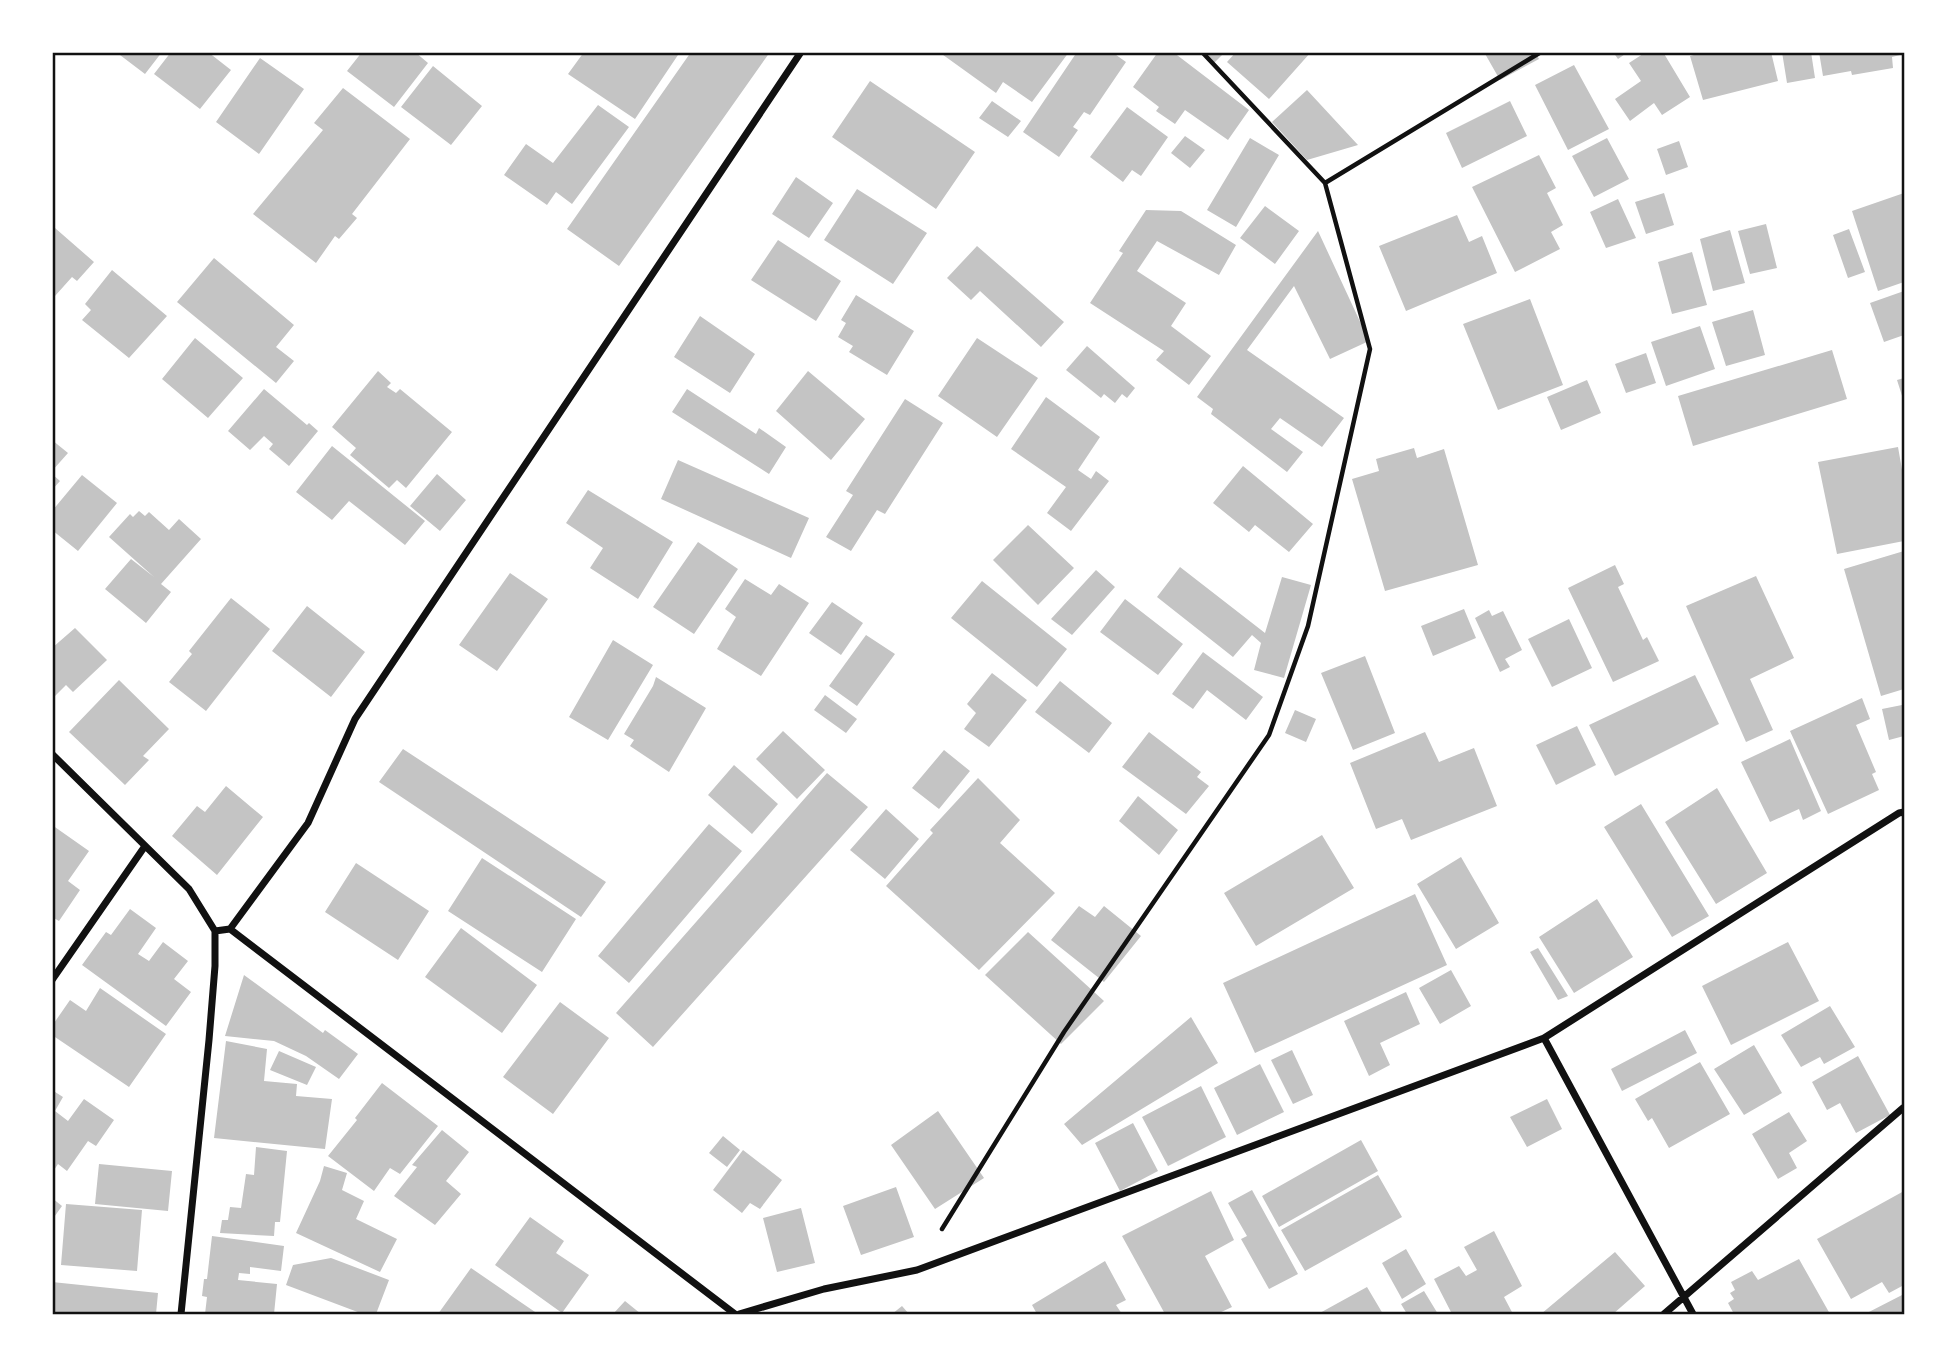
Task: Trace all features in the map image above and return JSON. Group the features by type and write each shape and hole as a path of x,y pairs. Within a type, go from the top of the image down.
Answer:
{"street":[{"path":"230,929 308,823 355,719 801,52"},
{"path":"52,754 189,890 215,931 211,1015 181,1314"},
{"path":"215,931 230,929 737,1314 824,1289 917,1270 1545,1038 1899,813 1905,812"},
{"path":"52,980 145,846"},
{"path":"1545,1038 1693,1314"},
{"path":"1664,1314 1903,1108 1905,1111"}],"path":[{"path":"917,1270 1063,1032 1269,735 1308,626 1370,348 1325,183 1202,52"},
{"path":"1325,183 1541,52"}],"building":[{"path":"116,52 162,52 145,74"},
{"path":"171,52 208,52 231,70 200,109 154,74"},
{"path":"362,52 415,52 428,63 394,107 347,71"},
{"path":"584,52 680,52 635,119 568,74"},
{"path":"691,52 770,52 619,266 567,229"},
{"path":"939,52 1069,52 1032,102 1003,82 996,93"},
{"path":"1077,52 1112,52 1126,62 1090,115 1084,112 1073,127 1078,130 1059,157 1023,132"},
{"path":"1158,52 1173,52 1249,110 1228,140 1185,110 1175,124 1156,111 1159,107 1133,87"},
{"path":"1201,52 1225,52 1213,64"},
{"path":"1236,52 1311,52 1269,99 1227,62"},
{"path":"1484,52 1535,52 1539,59 1500,80"},
{"path":"1613,52 1628,52 1618,59"},
{"path":"1646,52 1663,52 1690,97 1662,115 1654,103 1630,121 1615,99 1641,81 1629,63"},
{"path":"1705,52 1771,52 1778,81 1703,100 1690,56"},
{"path":"1782,52 1811,52 1815,78 1787,83"},
{"path":"1819,52 1904,54 1892,57 1893,68 1852,75 1851,71 1823,76"},
{"path":"260,58 304,89 259,154 216,122"},
{"path":"1574,65 1609,129 1568,150 1535,85"},
{"path":"433,66 482,106 451,145 401,107"},
{"path":"870,81 975,152 936,209 832,137"},
{"path":"343,88 410,139 352,214 357,218 339,239 335,236 316,263 253,214 323,130 314,123"},
{"path":"1307,90 1358,145 1307,160 1272,122"},
{"path":"992,101 1021,121 1008,137 979,118"},
{"path":"1510,101 1527,136 1462,168 1446,133"},
{"path":"598,105 629,127 572,204 556,192 547,205 504,175 526,144 553,163"},
{"path":"1127,107 1168,137 1141,176 1132,170 1123,182 1090,157"},
{"path":"1185,136 1205,150 1190,168 1171,153"},
{"path":"1250,138 1279,155 1236,227 1207,210"},
{"path":"1607,138 1629,179 1594,197 1572,156"},
{"path":"1679,141 1688,167 1666,175 1657,149"},
{"path":"1539,155 1556,188 1547,193 1563,225 1551,232 1560,249 1515,272 1472,187"},
{"path":"796,177 833,203 809,238 772,214"},
{"path":"857,189 927,233 893,284 824,240"},
{"path":"1664,193 1674,225 1646,234 1635,202"},
{"path":"1904,193 1904,282 1878,291 1852,211"},
{"path":"1618,199 1636,238 1606,248 1590,212"},
{"path":"1265,206 1299,231 1275,264 1240,238"},
{"path":"1146,210 1181,211 1236,245 1219,275 1157,241 1137,271 1186,303 1171,326 1211,356 1189,385 1156,360 1164,351 1090,303 1123,253 1119,251"},
{"path":"1457,215 1469,242 1482,236 1497,273 1406,311 1379,246"},
{"path":"1766,224 1777,268 1750,274 1738,231"},
{"path":"55,228 94,262 77,281 72,277 55,296 52,294 52,230"},
{"path":"1849,229 1865,272 1848,278 1833,235"},
{"path":"1730,230 1745,283 1713,291 1700,239"},
{"path":"1318,231 1369,341 1330,359 1294,286 1247,350 1344,418 1322,447 1280,418 1271,429 1303,452 1287,472 1211,414 1213,409 1197,397"},
{"path":"778,240 841,281 816,321 751,280"},
{"path":"977,246 1064,322 1041,347 980,291 971,300 947,278"},
{"path":"1692,252 1707,305 1672,314 1658,262"},
{"path":"214,258 294,325 276,347 294,361 276,383 177,302"},
{"path":"112,270 167,316 129,358 82,320 91,310 85,304"},
{"path":"1904,291 1904,335 1884,342 1870,303"},
{"path":"856,295 914,331 887,375 849,352 853,346 838,337 846,323 841,320"},
{"path":"1530,299 1563,385 1498,410 1463,324"},
{"path":"1753,310 1765,355 1726,366 1712,322"},
{"path":"700,316 755,354 730,393 674,357"},
{"path":"1700,326 1715,369 1666,386 1651,342"},
{"path":"195,338 243,378 208,418 162,379"},
{"path":"977,338 1038,378 997,437 938,396"},
{"path":"1087,346 1135,388 1127,398 1122,394 1115,403 1104,394 1101,398 1066,370"},
{"path":"1832,350 1847,399 1693,446 1678,396"},
{"path":"1646,353 1656,383 1626,393 1615,364"},
{"path":"378,371 391,383 387,387 396,393 400,389 452,432 406,488 397,480 389,488 350,455 356,448 332,427"},
{"path":"808,371 865,419 831,460 776,411"},
{"path":"1904,378 1904,402 1897,380"},
{"path":"1587,380 1601,413 1561,430 1547,397"},
{"path":"264,389 318,431 289,466 269,449 273,444 264,436 250,450 228,431"},
{"path":"687,389 756,434 759,428 786,447 769,474 672,412"},
{"path":"1046,397 1100,437 1078,470 1091,479 1096,471 1109,481 1071,531 1047,513 1066,487 1011,449"},
{"path":"905,399 943,423 885,514 877,510 851,551 826,537 853,495 846,491"},
{"path":"52,440 68,453 52,471"},
{"path":"332,446 425,521 405,545 349,501 332,520 296,492"},
{"path":"1898,447 1904,481 1904,541 1837,554 1818,462"},
{"path":"1414,448 1417,458 1444,449 1478,565 1385,591 1352,479 1379,471 1376,459"},
{"path":"678,460 809,518 791,558 661,499"},
{"path":"1243,466 1313,524 1289,552 1255,525 1249,532 1213,503"},
{"path":"52,474 60,481 52,490"},
{"path":"437,474 466,500 440,531 410,506"},
{"path":"82,475 117,503 78,551 52,530 52,511"},
{"path":"588,490 673,542 638,599 590,568 603,548 566,523"},
{"path":"139,511 145,516 149,512 169,530 179,519 201,539 161,584 171,592 146,623 105,589 131,559 154,577 109,537 130,514 133,517"},
{"path":"1028,525 1074,568 1038,605 993,560"},
{"path":"698,542 738,569 694,634 653,607"},
{"path":"1904,551 1904,689 1881,696 1844,569"},
{"path":"1615,565 1624,584 1618,587 1643,640 1647,637 1659,661 1613,682 1568,588"},
{"path":"1180,567 1265,633 1282,577 1311,585 1284,678 1254,670 1261,643 1252,635 1233,657 1157,597"},
{"path":"1096,570 1115,587 1072,635 1051,619"},
{"path":"510,573 548,599 497,671 459,645"},
{"path":"1756,576 1794,658 1750,679 1773,730 1746,742 1686,606"},
{"path":"745,579 771,595 779,584 809,603 761,676 717,649 736,617 725,609"},
{"path":"982,581 1067,649 1037,687 951,618"},
{"path":"231,598 270,629 206,711 169,682 192,654 189,651"},
{"path":"1125,599 1183,644 1158,675 1100,632"},
{"path":"832,602 863,623 841,655 809,633"},
{"path":"307,606 365,652 331,697 272,651"},
{"path":"1464,609 1476,638 1433,656 1421,626"},
{"path":"1489,610 1492,616 1503,611 1522,650 1505,659 1510,667 1500,672 1475,618"},
{"path":"1569,619 1592,668 1552,687 1528,639"},
{"path":"75,628 107,660 73,692 66,685 54,697 52,648"},
{"path":"866,635 895,654 857,706 829,686"},
{"path":"613,640 653,665 608,740 569,717"},
{"path":"1203,652 1263,697 1246,720 1207,690 1193,709 1172,694"},
{"path":"1365,656 1395,733 1353,750 1321,673"},
{"path":"992,673 1027,700 989,747 964,729 976,713 967,704"},
{"path":"1695,675 1719,724 1615,776 1589,725"},
{"path":"656,677 706,708 669,772 630,746 634,740 624,734"},
{"path":"119,680 169,729 143,756 149,760 125,785 69,732"},
{"path":"1060,681 1112,723 1089,753 1035,712"},
{"path":"825,695 857,719 846,733 814,710"},
{"path":"1862,698 1870,719 1856,725 1876,772 1872,774 1879,790 1828,814 1790,731"},
{"path":"1902,705 1904,736 1889,740 1882,709"},
{"path":"1295,710 1316,719 1306,742 1285,733"},
{"path":"1577,726 1596,765 1556,785 1536,745"},
{"path":"783,731 825,770 797,799 756,759"},
{"path":"1149,732 1201,772 1197,777 1209,786 1186,814 1122,767"},
{"path":"1425,732 1439,762 1474,748 1497,806 1411,840 1402,819 1376,829 1350,763"},
{"path":"1790,739 1821,811 1803,820 1799,809 1770,822 1741,762"},
{"path":"403,749 606,882 581,917 379,782"},
{"path":"944,750 970,771 939,809 912,788"},
{"path":"734,765 778,804 752,834 708,795"},
{"path":"827,773 868,807 653,1047 616,1013"},
{"path":"978,778 1020,820 1000,843 1055,893 979,970 886,886 933,833 930,830"},
{"path":"226,786 263,817 217,875 172,836 197,806 205,812"},
{"path":"1717,788 1767,873 1716,904 1665,822"},
{"path":"1138,796 1178,830 1159,855 1119,821"},
{"path":"1641,804 1709,916 1672,937 1604,827"},
{"path":"886,809 919,839 885,879 850,850"},
{"path":"709,824 742,851 629,983 598,956"},
{"path":"52,825 89,851 68,881 80,890 59,921 52,917"},
{"path":"1322,835 1354,888 1256,946 1224,893"},
{"path":"1461,857 1499,923 1456,949 1417,884"},
{"path":"482,858 576,919 542,972 448,911"},
{"path":"356,863 429,911 398,960 325,912"},
{"path":"1415,894 1447,965 1255,1053 1223,983"},
{"path":"1597,899 1633,957 1574,993 1539,937"},
{"path":"1079,906 1095,917 1104,906 1141,936 1104,982 1051,940"},
{"path":"130,909 156,928 138,954 149,961 163,942 188,961 174,979 191,992 166,1026 82,965 106,932 111,935"},
{"path":"461,928 537,985 502,1033 425,977"},
{"path":"1028,932 1104,1001 1061,1044 985,975"},
{"path":"1788,942 1819,1001 1731,1045 1702,986"},
{"path":"1538,948 1568,996 1558,1000 1530,952"},
{"path":"1451,970 1471,1006 1440,1024 1419,988"},
{"path":"244,975 323,1033 325,1030 358,1054 339,1079 306,1056 274,1041 225,1036"},
{"path":"100,988 166,1034 129,1087 52,1035 52,1026 70,1000 86,1011"},
{"path":"1406,992 1420,1024 1380,1043 1390,1065 1369,1076 1344,1021"},
{"path":"560,1002 609,1038 553,1114 503,1077"},
{"path":"1830,1006 1855,1047 1824,1064 1820,1057 1801,1067 1781,1035"},
{"path":"1191,1017 1218,1063 1082,1145 1064,1124"},
{"path":"1685,1030 1697,1053 1622,1091 1611,1069"},
{"path":"226,1041 267,1049 264,1081 297,1084 296,1096 332,1099 325,1149 214,1138"},
{"path":"1754,1045 1782,1093 1744,1115 1714,1069"},
{"path":"1292,1050 1313,1095 1293,1104 1271,1060"},
{"path":"279,1051 316,1067 307,1085 270,1070"},
{"path":"1858,1056 1890,1115 1856,1133 1840,1103 1827,1110 1812,1082"},
{"path":"1700,1062 1730,1114 1669,1148 1652,1118 1648,1121 1635,1099"},
{"path":"1260,1064 1284,1112 1237,1135 1214,1088"},
{"path":"382,1083 438,1126 400,1174 390,1168 374,1191 328,1156"},
{"path":"1201,1086 1226,1137 1168,1166 1142,1117"},
{"path":"52,1090 63,1097 55,1111 68,1121 84,1099 114,1120 96,1146 88,1141 67,1171 58,1164 52,1173"},
{"path":"1547,1099 1562,1129 1527,1147 1510,1117"},
{"path":"938,1111 984,1178 935,1209 891,1145"},
{"path":"1789,1112 1807,1141 1789,1153 1797,1168 1778,1179 1752,1134"},
{"path":"1133,1123 1158,1171 1120,1191 1095,1143"},
{"path":"442,1130 469,1152 446,1181 461,1194 435,1225 394,1196 417,1167 412,1165"},
{"path":"723,1136 740,1150 727,1167 709,1153"},
{"path":"1361,1140 1378,1171 1279,1227 1262,1196"},
{"path":"256,1147 287,1151 280,1222 275,1222 274,1236 220,1233 222,1220 228,1220 230,1207 241,1208 246,1174 254,1175"},
{"path":"743,1150 782,1180 760,1209 750,1203 742,1213 713,1190"},
{"path":"99,1164 172,1171 168,1211 95,1204"},
{"path":"324,1166 347,1173 342,1190 364,1201 356,1219 397,1239 380,1272 296,1233"},
{"path":"1378,1175 1402,1217 1305,1271 1281,1230"},
{"path":"896,1187 914,1237 861,1255 843,1206"},
{"path":"1252,1190 1298,1274 1269,1289 1241,1239 1247,1236 1228,1203"},
{"path":"1211,1191 1234,1240 1205,1256 1232,1307 1217,1314 1165,1314 1122,1236"},
{"path":"1904,1191 1904,1285 1889,1293 1882,1282 1851,1299 1817,1239"},
{"path":"52,1198 62,1206 52,1220"},
{"path":"66,1204 142,1210 137,1271 61,1265"},
{"path":"801,1208 815,1263 777,1272 763,1218"},
{"path":"530,1217 564,1241 556,1253 589,1275 562,1313 495,1265"},
{"path":"1494,1231 1522,1286 1504,1297 1513,1314 1452,1314 1434,1279 1459,1266 1466,1276 1477,1270 1464,1247"},
{"path":"212,1236 284,1246 281,1271 250,1267 250,1274 239,1273 238,1280 277,1284 274,1314 205,1314 207,1297 202,1296 204,1279 207,1279"},
{"path":"1406,1249 1426,1284 1402,1299 1382,1263"},
{"path":"1615,1252 1645,1286 1613,1314 1541,1314"},
{"path":"331,1258 389,1280 376,1314 363,1314 286,1285 293,1265"},
{"path":"1799,1259 1830,1314 1734,1314 1728,1303 1734,1299 1730,1293 1735,1290 1731,1282 1752,1271 1758,1280"},
{"path":"1105,1261 1126,1300 1116,1305 1122,1314 1037,1314 1032,1305"},
{"path":"471,1268 538,1314 438,1314"},
{"path":"52,1282 158,1293 156,1314 52,1314"},
{"path":"1367,1287 1383,1314 1318,1314"},
{"path":"1424,1291 1438,1314 1407,1314 1401,1304"},
{"path":"1904,1294 1904,1314 1865,1314"},
{"path":"625,1301 641,1314 613,1314"},
{"path":"902,1306 909,1314 892,1314"}]}
